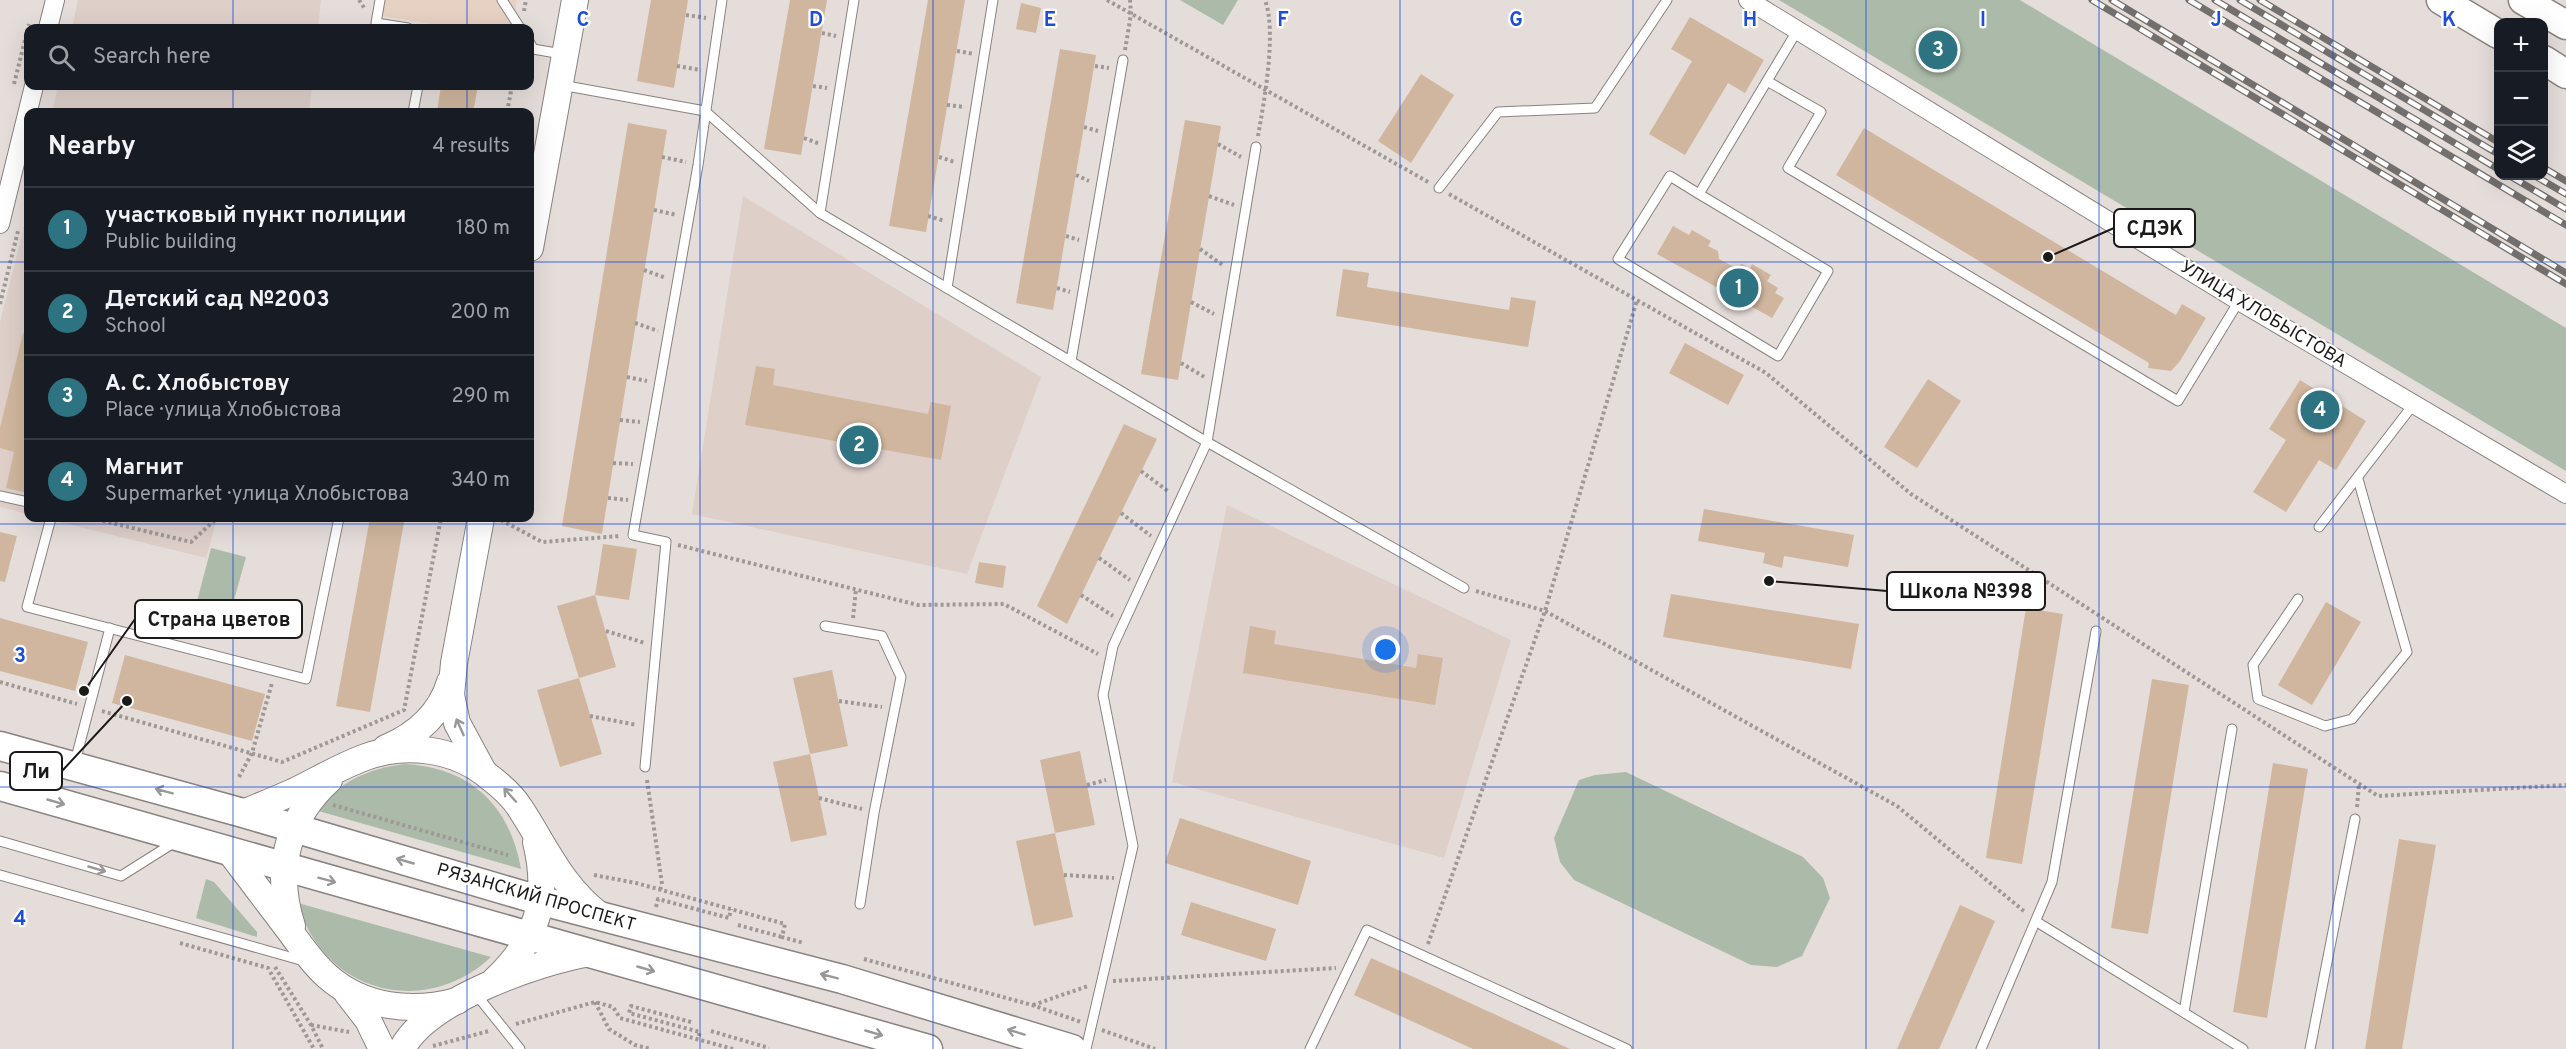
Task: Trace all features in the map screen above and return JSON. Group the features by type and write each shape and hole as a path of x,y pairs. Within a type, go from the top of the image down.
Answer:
{"main road":[{"path":"534,226 575,0"},
{"path":"2441,0 2494,31"},
{"path":"2523,0 2566,26"},
{"path":"2548,63 2566,74"},
{"path":"480,522 452,678 451,695 457,723 483,772"},
{"path":"243,813 398,743 429,721 447,694 452,678"},
{"name":"РЯЗАНСКИЙ ПРОСПЕКТ","path":"0,746 243,813 603,918 842,980 1072,1049"},
{"path":"297,940 284,896 284,868 287,846 293,828 310,799 355,762 408,750 429,750 451,755 471,763 501,786 519,806 565,882 587,906 603,918"},
{"name":"РЯЗАНСКИЙ ПРОСПЕКТ","path":"0,786 928,1049"},
{"path":"402,1049 417,1029 509,967 530,935 542,901 541,864 530,825"},
{"path":"230,852 315,964 340,986 369,1020 379,1043"},
{"path":"340,986 372,1002 405,1008 421,1008 473,993 536,965 590,953"}],"street":[{"path":"49,24 55,0"},
{"name":"УЛИЦА ХЛОБЫСТОВА","path":"1748,0 2239,301 2566,494"},
{"path":"27,108 33,90"},
{"path":"0,224 7,168 24,116"}],"lane":[{"path":"380,0 376,23 382,24"},
{"path":"502,0 517,24"},
{"path":"645,767 666,542 633,535 698,165 722,0"},
{"path":"820,213 854,0"},
{"path":"947,288 993,0"},
{"path":"1438,188 1498,112 1595,108 1667,0"},
{"path":"1699,194 1797,31"},
{"path":"534,48 565,55"},
{"path":"1071,361 1123,60"},
{"path":"1767,81 1821,112 1788,168 2178,401 2239,301"},
{"path":"559,85 705,111 820,213 1207,442 1464,588"},
{"path":"414,108 417,90"},
{"path":"1086,1049 1093,1027 1133,846 1103,695 1113,646 1207,442 1256,147"},
{"path":"1670,176 1699,194 1828,271 1778,356 1618,259 1670,176"},
{"path":"2319,527 2413,405"},
{"path":"2298,599 2253,665 2258,699 2325,726 2352,719 2407,652 2358,479"},
{"path":"0,496 24,501"},
{"path":"50,522 27,607 306,679 338,522"},
{"path":"825,626 882,636 901,677 874,813 860,904"},
{"path":"74,766 110,628"},
{"path":"1981,1049 2037,922 2052,882 2096,630"},
{"path":"2184,1012 2232,729"},
{"path":"2310,1049 2355,819"},
{"path":"0,841 121,876 182,838"},
{"path":"0,875 315,964"},
{"path":"2037,922 2243,1049"},
{"path":"1310,1049 1366,930 1627,1049"},
{"path":"473,993 520,1049"}],"path":[{"path":"1107,0 1766,373 1911,494 2378,796 2566,785"},
{"path":"1123,60 1131,14 1130,0"},
{"path":"1256,147 1266,91 1269,48 1265,0"},
{"path":"686,15 719,20"},
{"path":"13,87 24,42"},
{"path":"677,66 711,71"},
{"path":"508,108 511,90"},
{"path":"1218,144 1253,165"},
{"path":"662,157 698,165"},
{"path":"1209,196 1246,209"},
{"path":"654,210 689,217"},
{"path":"0,304 20,224"},
{"path":"1200,249 1235,273"},
{"path":"644,270 678,282"},
{"path":"1424,956 1545,611 1636,300"},
{"path":"1191,302 1227,321"},
{"path":"636,323 668,334"},
{"path":"1181,363 1216,384"},
{"path":"627,377 660,383"},
{"path":"620,420 652,423"},
{"path":"613,463 645,465"},
{"path":"1141,471 1180,501"},
{"path":"608,498 639,501"},
{"path":"1121,513 1160,543"},
{"path":"108,522 191,542 213,522"},
{"path":"0,682 282,762 404,710 440,522"},
{"path":"508,522 542,542 633,535"},
{"path":"666,542 918,605 1004,604 1110,660"},
{"path":"1099,558 1140,588"},
{"path":"1464,588 1545,611 1897,806 2037,922"},
{"path":"852,631 856,589"},
{"path":"1081,595 1124,624"},
{"path":"606,630 657,646"},
{"path":"239,777 252,753 275,671"},
{"path":"838,701 895,708"},
{"path":"590,716 649,727"},
{"path":"645,767 662,884 660,890"},
{"path":"1087,785 1120,777"},
{"path":"2355,819 2359,784"},
{"path":"819,798 874,813"},
{"path":"322,802 508,855"},
{"path":"594,875 660,890 785,924 782,937"},
{"path":"1064,875 1126,878"},
{"path":"666,910 656,907 658,900 729,918 732,909"},
{"path":"738,925 814,946"},
{"path":"180,943 268,968 314,1049"},
{"path":"859,958 1032,1005 1155,1049"},
{"path":"272,962 323,1049"},
{"path":"1032,1005 1103,981 1349,967"},
{"path":"651,1049 635,1045 609,1029 595,1002 614,1007 620,1018 733,1049"},
{"path":"691,1022 631,1006 629,1014 700,1032 698,1039"},
{"path":"311,1025 379,1043"},
{"path":"711,1031 770,1049"}],"shaded area":[{"path":"78,0 321,0 318,24 73,24"},
{"path":"385,0 517,0 513,24 432,24 383,16"},
{"path":"57,90 312,90 309,108 53,108"},
{"path":"743,196 1041,377 967,574 692,514"},
{"path":"24,226 24,513 0,507 0,322"},
{"path":"1227,505 1511,640 1444,858 1172,782"},
{"path":"59,522 216,522 206,558"}],"green space":[{"path":"1180,0 1238,0 1223,25"},
{"path":"1779,0 2020,0 2566,328 2566,471"},
{"path":"211,548 246,557 229,618 195,609"},
{"path":"406,764 450,773 468,782 484,794 508,827 521,869 315,810 334,792 356,778 379,769"},
{"path":"1626,772 1803,857 1823,878 1830,898 1802,956 1777,967 1751,965 1574,880 1560,862 1554,838 1579,780 1595,775"},
{"path":"206,879 214,882 257,932 257,937 196,918"},
{"path":"298,903 491,957 465,976 436,987 407,991 379,987 352,976 329,958 310,934"}],"building":[{"path":"651,0 688,0 674,88 637,81"},
{"path":"790,0 827,0 801,155 764,149"},
{"path":"928,0 965,0 926,232 889,226"},
{"path":"1021,3 1041,8 1036,33 1016,29"},
{"path":"1690,17 1764,60 1745,93 1728,83 1685,155 1649,134 1692,61 1671,49"},
{"path":"1060,49 1096,55 1053,310 1016,303"},
{"path":"1421,74 1454,95 1411,163 1378,141"},
{"path":"440,90 477,90 474,108 438,108"},
{"path":"1185,120 1221,126 1178,380 1141,374"},
{"path":"628,123 667,130 602,534 562,526"},
{"path":"1864,128 2176,315 2182,304 2206,318 2180,361 2171,371 2148,368 2149,363 1836,175"},
{"path":"1673,226 1689,235 1692,230 1711,241 1708,246 1718,251 1719,259 1734,267 1742,264 1750,269 1752,264 1771,275 1767,281 1778,288 1775,293 1784,298 1772,318 1657,254"},
{"path":"1343,269 1369,273 1367,287 1509,310 1511,297 1536,301 1528,347 1336,316"},
{"path":"24,333 24,492 6,488 14,452 0,448 0,428"},
{"path":"1685,343 1744,375 1728,405 1669,373"},
{"path":"756,366 775,369 773,385 928,414 931,402 951,406 941,460 745,425"},
{"path":"1928,379 1961,401 1917,468 1884,447"},
{"path":"2300,380 2366,421 2336,470 2319,460 2286,512 2253,492 2286,440 2269,429"},
{"path":"1124,424 1157,439 1067,624 1037,606"},
{"path":"1704,509 1854,535 1848,567 1784,556 1782,568 1763,563 1765,553 1698,541"},
{"path":"369,522 404,522 370,712 336,706"},
{"path":"0,532 17,536 5,582 0,581"},
{"path":"603,544 637,549 629,600 595,595"},
{"path":"979,562 1006,566 1003,588 975,583"},
{"path":"1671,594 1859,624 1851,669 1663,637"},
{"path":"595,595 616,667 579,678 557,606"},
{"path":"2326,602 2361,622 2312,705 2278,685"},
{"path":"2026,608 2063,614 2022,864 1986,858"},
{"path":"0,618 88,642 75,691 0,671"},
{"path":"1250,626 1276,631 1274,644 1416,668 1418,654 1443,658 1435,705 1243,673"},
{"path":"125,655 265,694 252,741 112,703"},
{"path":"832,670 848,746 810,754 793,678"},
{"path":"579,678 602,754 560,767 537,690"},
{"path":"2152,679 2189,685 2148,934 2111,928"},
{"path":"1080,751 1095,825 1055,833 1040,760"},
{"path":"810,754 827,835 791,842 773,762"},
{"path":"2273,763 2308,769 2267,1018 2233,1012"},
{"path":"1180,818 1311,861 1298,905 1165,863"},
{"path":"1055,833 1073,917 1034,926 1016,841"},
{"path":"2399,839 2436,845 2402,1049 2365,1049"},
{"path":"1191,902 1276,929 1266,961 1181,935"},
{"path":"1960,905 1995,921 1939,1049 1897,1049"},
{"path":"1371,958 1570,1049 1473,1049 1354,995"}],"railway":[{"path":"2092,0 2566,284"},
{"path":"2112,0 2566,273"},
{"path":"2189,0 2566,225"},
{"path":"2215,0 2494,167"},
{"path":"2240,0 2494,152"},
{"path":"2260,0 2494,140"},
{"path":"2548,170 2566,181"},
{"path":"2517,180 2566,209"},
{"path":"2542,180 2566,194"}],"place":[{"name":"А. С. Хлобыстову","path":"1938,50"},
{"name":"СДЭК","path":"2048,257"},
{"name":"участковый пункт полиции","path":"1739,288"},
{"name":"Магнит","path":"2320,410"},
{"name":"Детский сад №2003","path":"859,445"},
{"name":"Школа №398","path":"1769,581"},
{"name":"Страна цветов","path":"84,691"},
{"name":"Ли","path":"127,701"}]}
